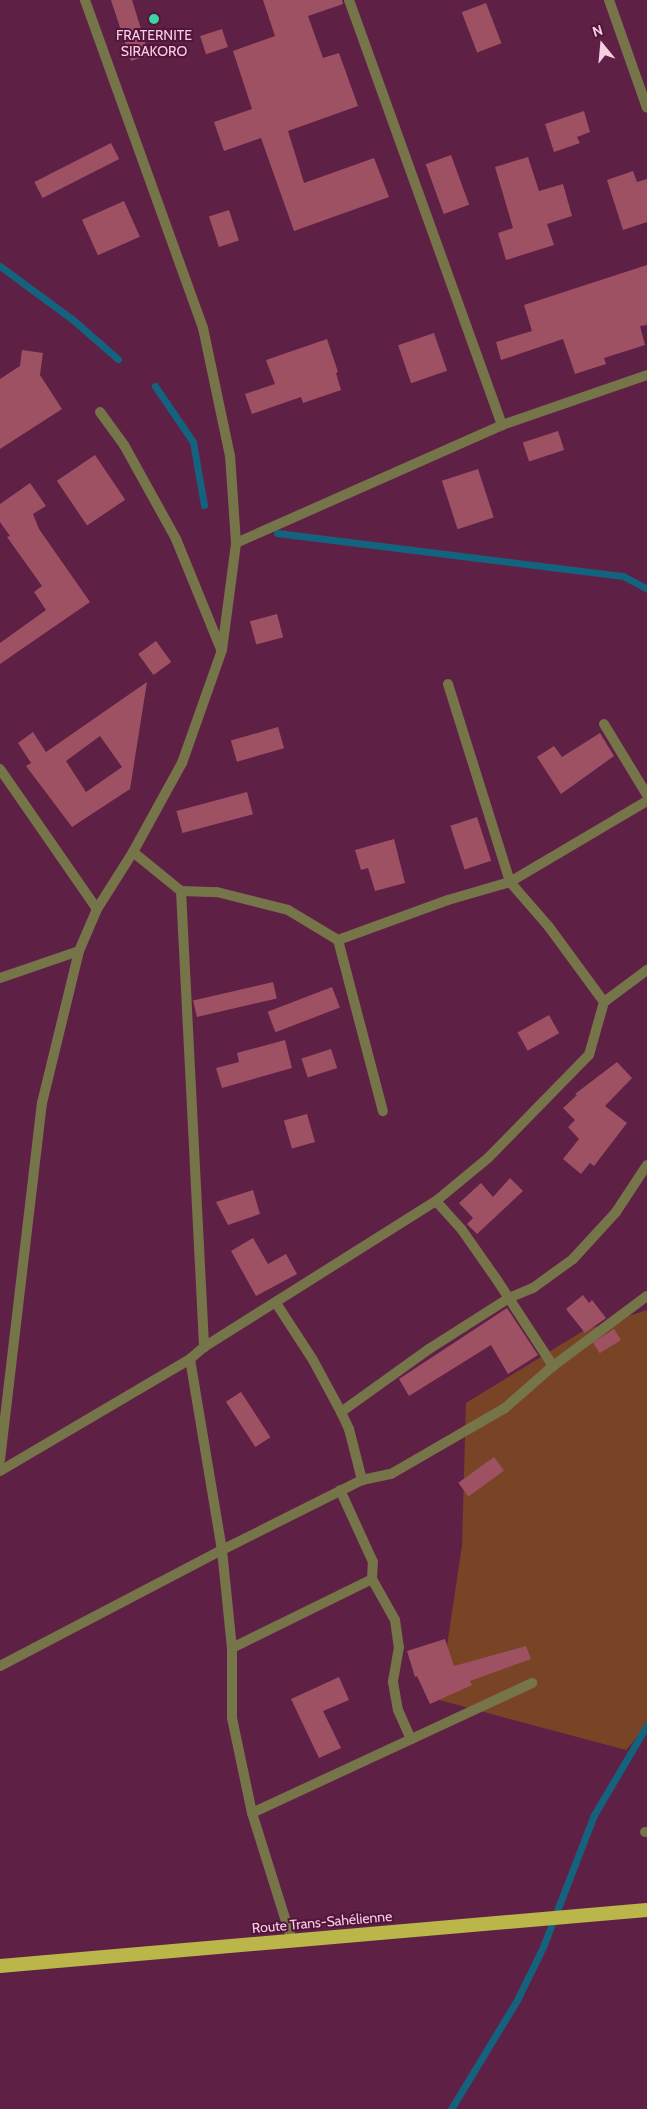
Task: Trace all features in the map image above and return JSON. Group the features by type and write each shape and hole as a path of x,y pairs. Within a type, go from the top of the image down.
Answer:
{"highway":[{"name":"Route Trans-Sahélienne","path":"0,1966 647,1910"}],"street":[{"path":"0,1460 42,1103 79,951 97,909 133,852 182,763 222,650 236,543 230,456 203,328 85,0"},
{"path":"349,0 502,425"},
{"path":"610,0 647,106"},
{"path":"236,543 502,425 647,375"},
{"path":"100,412 124,445 176,539 222,650"},
{"path":"448,684 510,882 549,927 604,1002"},
{"path":"604,724 647,795"},
{"path":"0,769 97,909"},
{"path":"338,940 448,900 510,882 647,801"},
{"path":"133,852 181,891 217,892 288,910 338,940 383,1111"},
{"path":"181,891 204,1347"},
{"path":"0,978 79,951"},
{"path":"0,1471 190,1359 204,1347 436,1201 488,1158 589,1055 604,1002 647,970"},
{"path":"341,1412 428,1348 509,1298 533,1288 573,1259 616,1212 647,1165"},
{"path":"436,1201 462,1230 553,1366"},
{"path":"0,1666 340,1490 362,1480 391,1474 505,1408 553,1366 647,1296"},
{"path":"276,1303 313,1360 341,1412 349,1429 362,1480"},
{"path":"190,1359 222,1550 232,1648 232,1718 252,1813 292,1941"},
{"path":"340,1490 373,1562 372,1579 394,1620 399,1647 393,1682 398,1710 411,1739"},
{"path":"232,1648 372,1579"},
{"path":"252,1813 532,1683"}],"shaded area":[{"path":"647,1310 647,1726 626,1750 439,1700 462,1545 466,1403 583,1331"}],"building":[{"path":"111,0 132,0 149,55 131,61"},
{"path":"263,0 342,0 343,4 308,16 323,58 339,53 358,106 288,131 304,183 374,158 389,197 294,231 261,138 224,151 214,122 252,109 233,51 275,36"},
{"path":"486,3 501,43 477,52 462,12"},
{"path":"222,29 228,47 206,54 200,36"},
{"path":"584,111 590,132 577,137 580,143 554,152 545,124"},
{"path":"111,143 119,159 43,198 34,182"},
{"path":"451,155 469,205 444,214 426,164"},
{"path":"528,157 539,191 563,184 572,216 547,224 554,245 506,260 498,233 513,228 495,167"},
{"path":"633,171 637,182 647,179 647,222 623,230 607,180"},
{"path":"124,201 140,237 98,255 82,220"},
{"path":"229,210 239,240 219,247 209,216"},
{"path":"647,265 647,325 640,326 645,345 604,358 606,364 575,374 563,339 501,360 496,342 532,331 524,305"},
{"path":"434,333 447,371 411,383 398,345"},
{"path":"327,339 338,372 336,373 341,390 303,403 301,397 252,414 245,394 275,384 266,360"},
{"path":"22,350 43,353 40,375 62,409 0,449 0,379 20,366"},
{"path":"558,431 564,450 529,461 523,442"},
{"path":"95,455 125,500 87,525 57,481"},
{"path":"478,469 494,518 458,529 442,481"},
{"path":"30,483 46,506 33,514 39,529 90,602 0,664 0,643 46,610 34,592 42,586 7,537 10,536 0,522 0,504"},
{"path":"277,614 283,637 256,644 250,621"},
{"path":"156,641 171,662 153,675 138,654"},
{"path":"147,682 130,789 72,827 26,766 31,763 18,743 33,732 46,752","holes":["100,736 122,767 86,792 66,761"]},
{"path":"278,727 284,748 237,762 231,741"},
{"path":"600,733 614,756 561,794 537,757 554,746 562,757"},
{"path":"247,792 253,814 182,833 176,811"},
{"path":"477,817 491,861 465,869 450,826"},
{"path":"394,839 405,883 375,891 368,868 361,870 355,850"},
{"path":"273,982 277,999 197,1017 193,1000"},
{"path":"332,987 340,1008 275,1032 268,1012"},
{"path":"549,1015 559,1033 528,1051 518,1032"},
{"path":"285,1040 292,1068 222,1088 216,1068 239,1062 237,1053"},
{"path":"331,1049 337,1068 308,1078 302,1059"},
{"path":"617,1062 632,1078 605,1106 627,1123 594,1166 590,1163 581,1174 563,1159 579,1139 568,1127 575,1120 563,1108 577,1095 575,1094"},
{"path":"307,1114 315,1142 292,1148 284,1121"},
{"path":"510,1178 523,1191 477,1234 467,1224 473,1218 459,1203 481,1183 493,1197"},
{"path":"253,1190 260,1214 228,1225 216,1202"},
{"path":"253,1238 268,1264 286,1254 297,1274 256,1296 231,1251"},
{"path":"583,1295 589,1303 592,1300 606,1318 585,1333 566,1309"},
{"path":"507,1308 538,1355 508,1374 491,1345 409,1396 399,1379"},
{"path":"614,1329 621,1340 600,1353 593,1342"},
{"path":"241,1392 270,1437 255,1447 226,1402"},
{"path":"494,1457 504,1471 468,1497 458,1483"},
{"path":"445,1639 454,1666 526,1646 531,1659 470,1681 472,1685 430,1704 417,1676 415,1677 407,1651"},
{"path":"339,1677 349,1700 323,1711 341,1748 319,1758 291,1699"}],"waterway":[{"path":"0,266 72,319 118,359"},
{"path":"155,386 193,442 204,505"},
{"path":"277,533 623,576 647,589"},
{"path":"451,2109 517,2000 543,1947 594,1815 647,1725"}],"place":[{"name":"FRATERNITE SIRAKORO","path":"154,19"}]}
